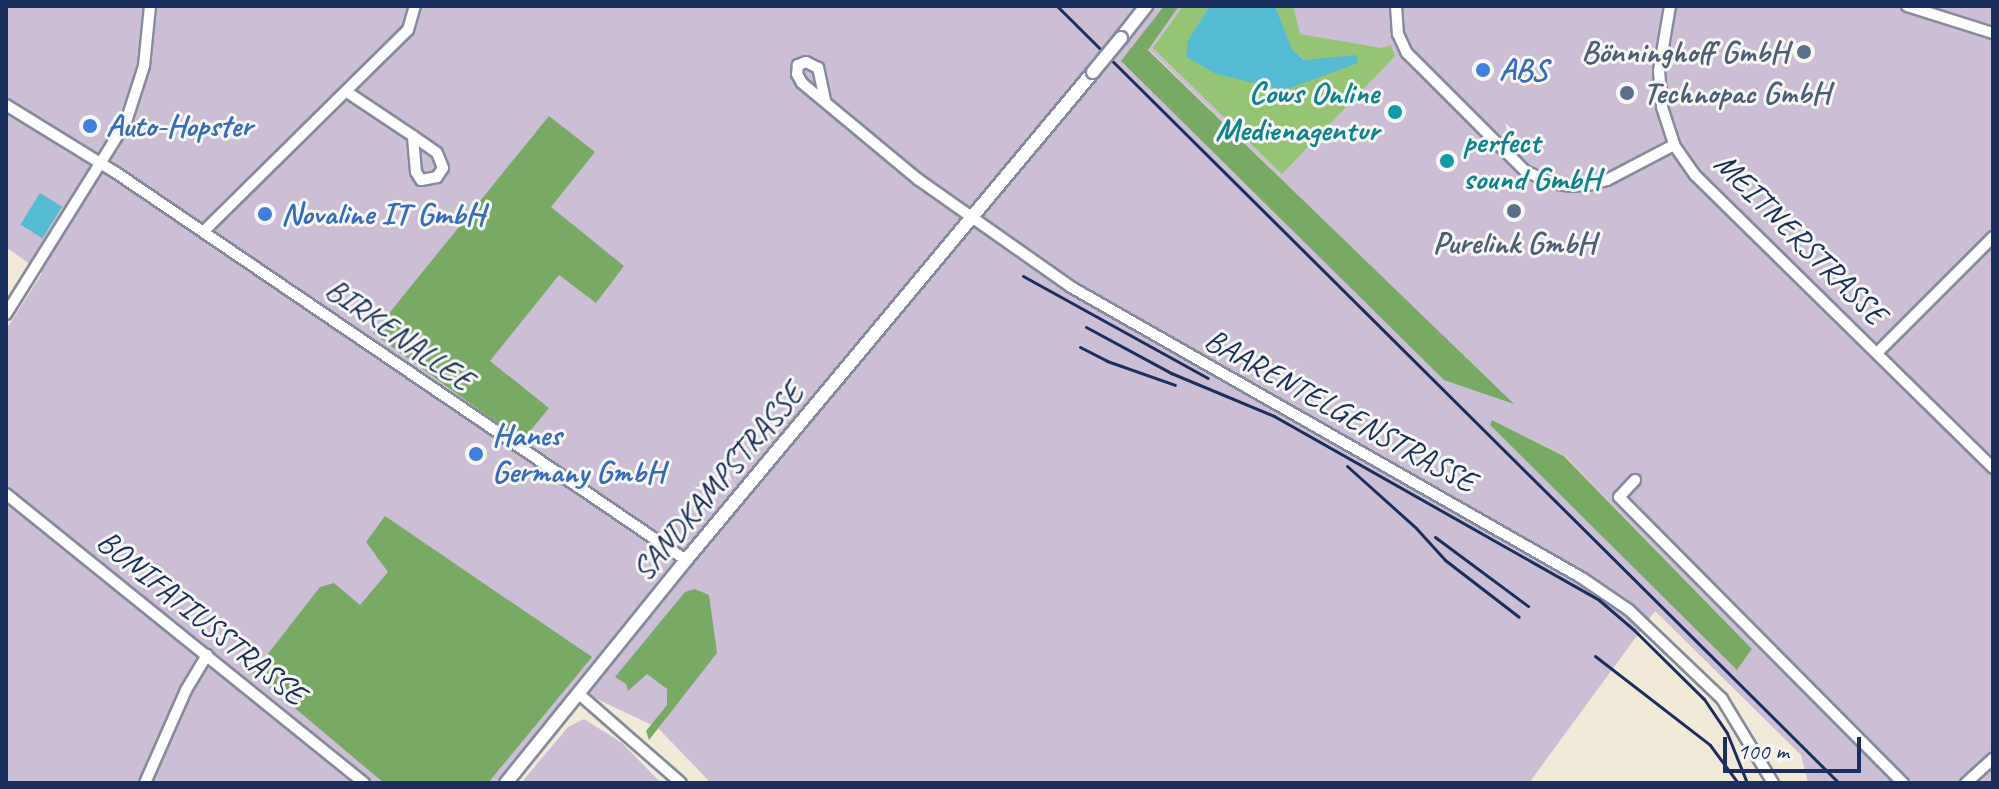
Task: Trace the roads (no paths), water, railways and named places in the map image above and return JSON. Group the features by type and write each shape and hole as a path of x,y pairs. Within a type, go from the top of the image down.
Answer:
{"street":[{"path":"6,314 121,132 138,90 148,40 150,6"},
{"path":"204,231 408,30 415,6"},
{"name":"SANDKAMPSTRASSE","path":"506,783 686,560 974,218 1146,6"},
{"path":"1396,6 1398,34 1407,53 1525,171 1552,183 1571,186 1592,184 1607,180 1674,145"},
{"name":"MEITNERSTRASSE","path":"1670,6 1659,71 1662,107 1674,145 1695,175 1993,468"},
{"path":"1907,6 1993,33"},
{"path":"347,92 413,136"},
{"path":"825,100 919,180 974,218"},
{"name":"BIRKENALLEE","path":"6,105 102,163 204,231 686,560"},
{"name":"BAARENTELGENSTRASSE","path":"974,218 1071,287 1136,326 1582,578 1629,610 1722,699 1773,783"},
{"path":"1878,352 1993,237"},
{"path":"1635,480 1619,497 1903,783"},
{"name":"BONIFATIUSSTRASSE","path":"6,494 364,783"},
{"path":"145,783 186,690 207,655"},
{"path":"579,694 681,783"},
{"path":"1966,783 1993,759"}],"water":[{"path":"1210,6 1275,6 1292,49 1304,60 1356,55 1358,63 1285,90 1216,74 1186,57 1188,40"},
{"path":"40,193 62,207 42,238 20,224"}],"railway":[{"path":"1057,6 1839,783"},
{"path":"1023,276 1208,378"},
{"path":"1086,327 1171,373 1274,416 1599,600 1704,699 1727,733 1747,783"},
{"path":"1080,347 1107,361 1175,385"},
{"path":"1347,466 1416,528 1445,560 1519,617"},
{"path":"1435,537 1528,606"},
{"path":"1595,656 1710,745 1738,783"}],"place":[{"name":"Bönninghoff GmbH","path":"1804,52"},
{"name":"ABS","path":"1483,70"},
{"name":"Technopac GmbH","path":"1627,93"},
{"name":"Cows Online Medienagentur","path":"1395,112"},
{"name":"Auto-Hopster","path":"90,126"},
{"name":"perfect sound GmbH","path":"1447,161"},
{"name":"Purelink GmbH","path":"1514,211"},
{"name":"Novaline IT GmbH","path":"265,214"},
{"name":"Hanes Germany GmbH","path":"476,454"}]}
